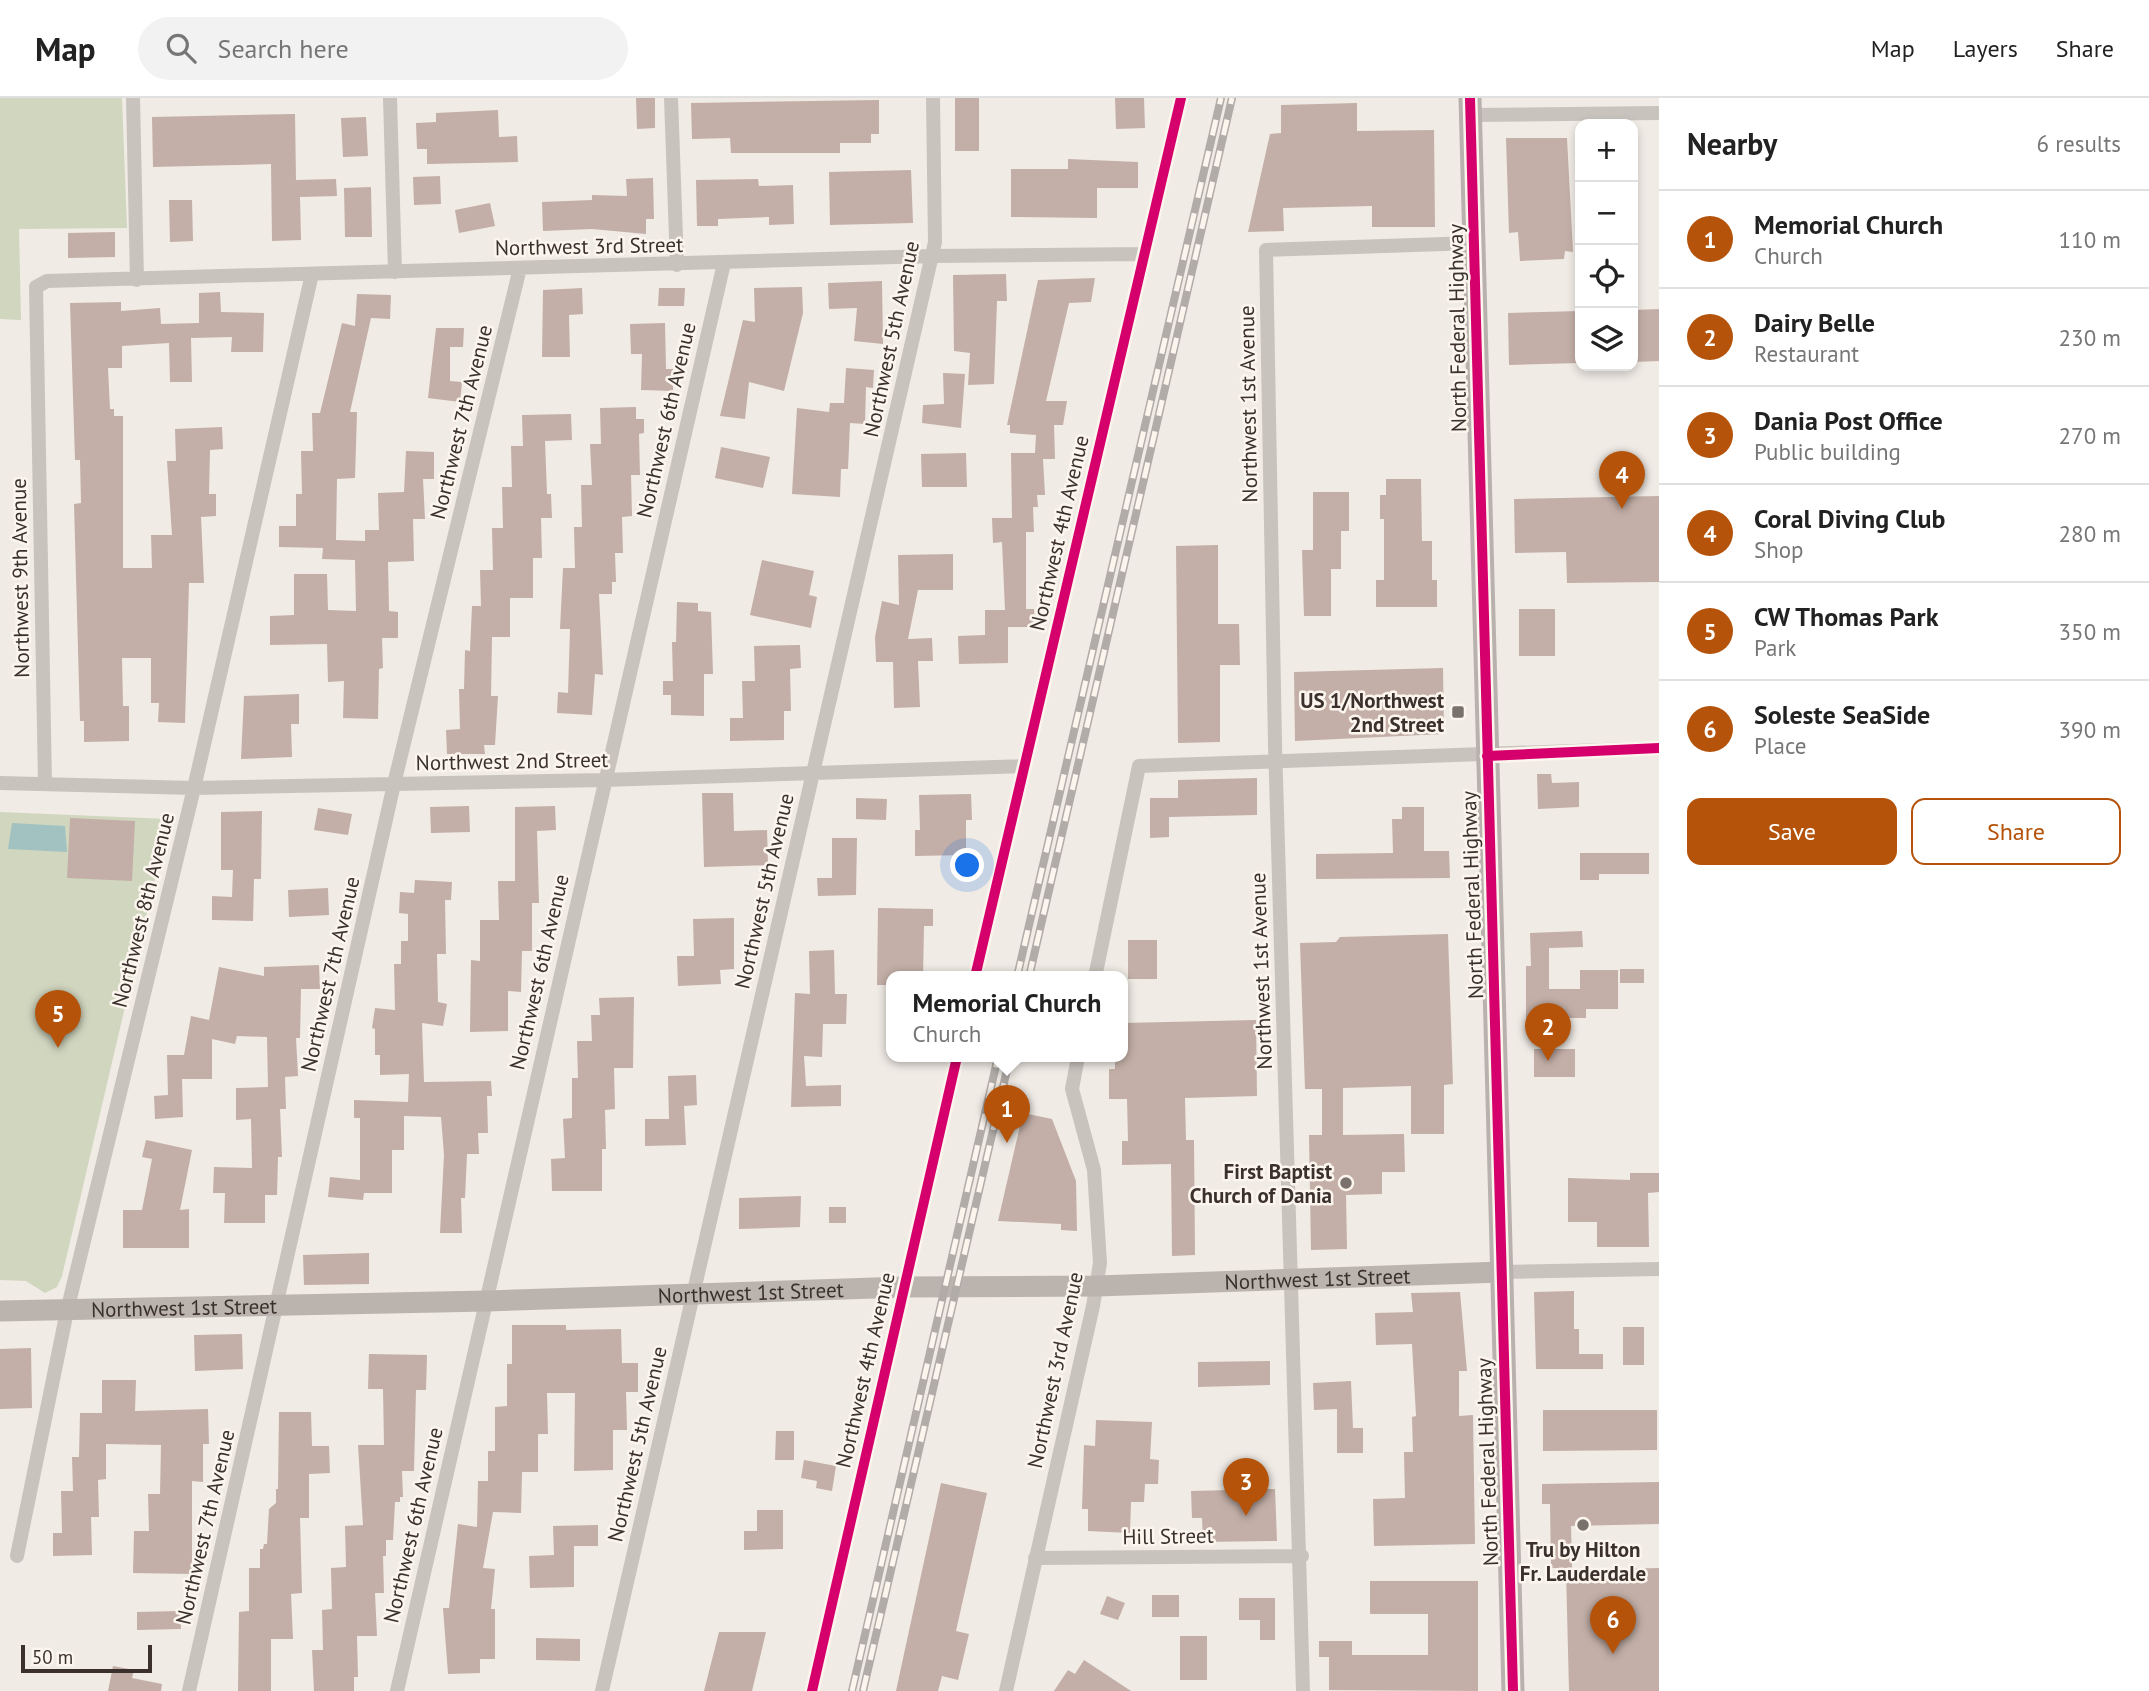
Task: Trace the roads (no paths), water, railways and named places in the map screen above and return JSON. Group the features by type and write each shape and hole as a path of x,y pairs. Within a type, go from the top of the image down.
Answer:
{"main road":[{"name":"North Federal Highway","path":"1470,106 1513,1691"}],"street":[{"path":"133,98 137,280"},
{"path":"390,98 395,272"},
{"path":"671,98 677,265"},
{"name":"Northwest 5th Avenue","path":"602,1691 932,256 936,230 933,98"},
{"name":"Northwest 4th Avenue","path":"976,971 1181,98"},
{"path":"1470,106 1659,113"},
{"name":"Northwest 1st Avenue","path":"1303,1691 1276,763 1266,250 1474,243"},
{"name":"Northwest 3rd Street","path":"36,287 47,281 932,256 1144,254"},
{"name":"Northwest 6th Avenue","path":"397,1691 724,263"},
{"name":"Northwest 7th Avenue","path":"189,1691 394,785 520,268"},
{"name":"Northwest 8th Avenue","path":"17,1556 67,1311 194,788 312,274"},
{"name":"Northwest 9th Avenue","path":"36,287 45,784"},
{"path":"1096,971 1139,766 1659,748"},
{"name":"Northwest 2nd Street","path":"0,783 194,788 394,785 1024,766"},
{"name":"Northwest 4th Avenue","path":"812,1691 956,1062"},
{"name":"Northwest 3rd Avenue","path":"1006,1691 1100,1263 1094,1170 1072,1089 1077,1062"},
{"path":"1502,1272 1659,1269"},
{"name":"Northwest 1st Street","path":"0,1311 487,1301 904,1287 1097,1286 1502,1272"},
{"name":"Hill Street","path":"1035,1558 1301,1556"}],"water":[{"path":"12,823 65,826 67,852 8,849"}],"railway":[{"path":"1018,971 1221,98"},
{"path":"1030,971 1232,98"},
{"path":"852,1691 997,1062"},
{"path":"863,1691 1009,1062"}],"place":[{"name":"Coral Diving Club","path":"1622,509"},
{"name":"US 1/Northwest 2nd Street","path":"1458,712"},
{"name":"CW Thomas Park","path":"58,1048"},
{"name":"Dairy Belle","path":"1548,1061"},
{"name":"Memorial Church","path":"1007,1143"},
{"name":"First Baptist Church of Dania","path":"1346,1183"},
{"name":"Dania Post Office","path":"1246,1516"},
{"name":"Tru by Hilton Fr. Lauderdale","path":"1583,1525"},
{"name":"Soleste SeaSide","path":"1613,1654"}]}
